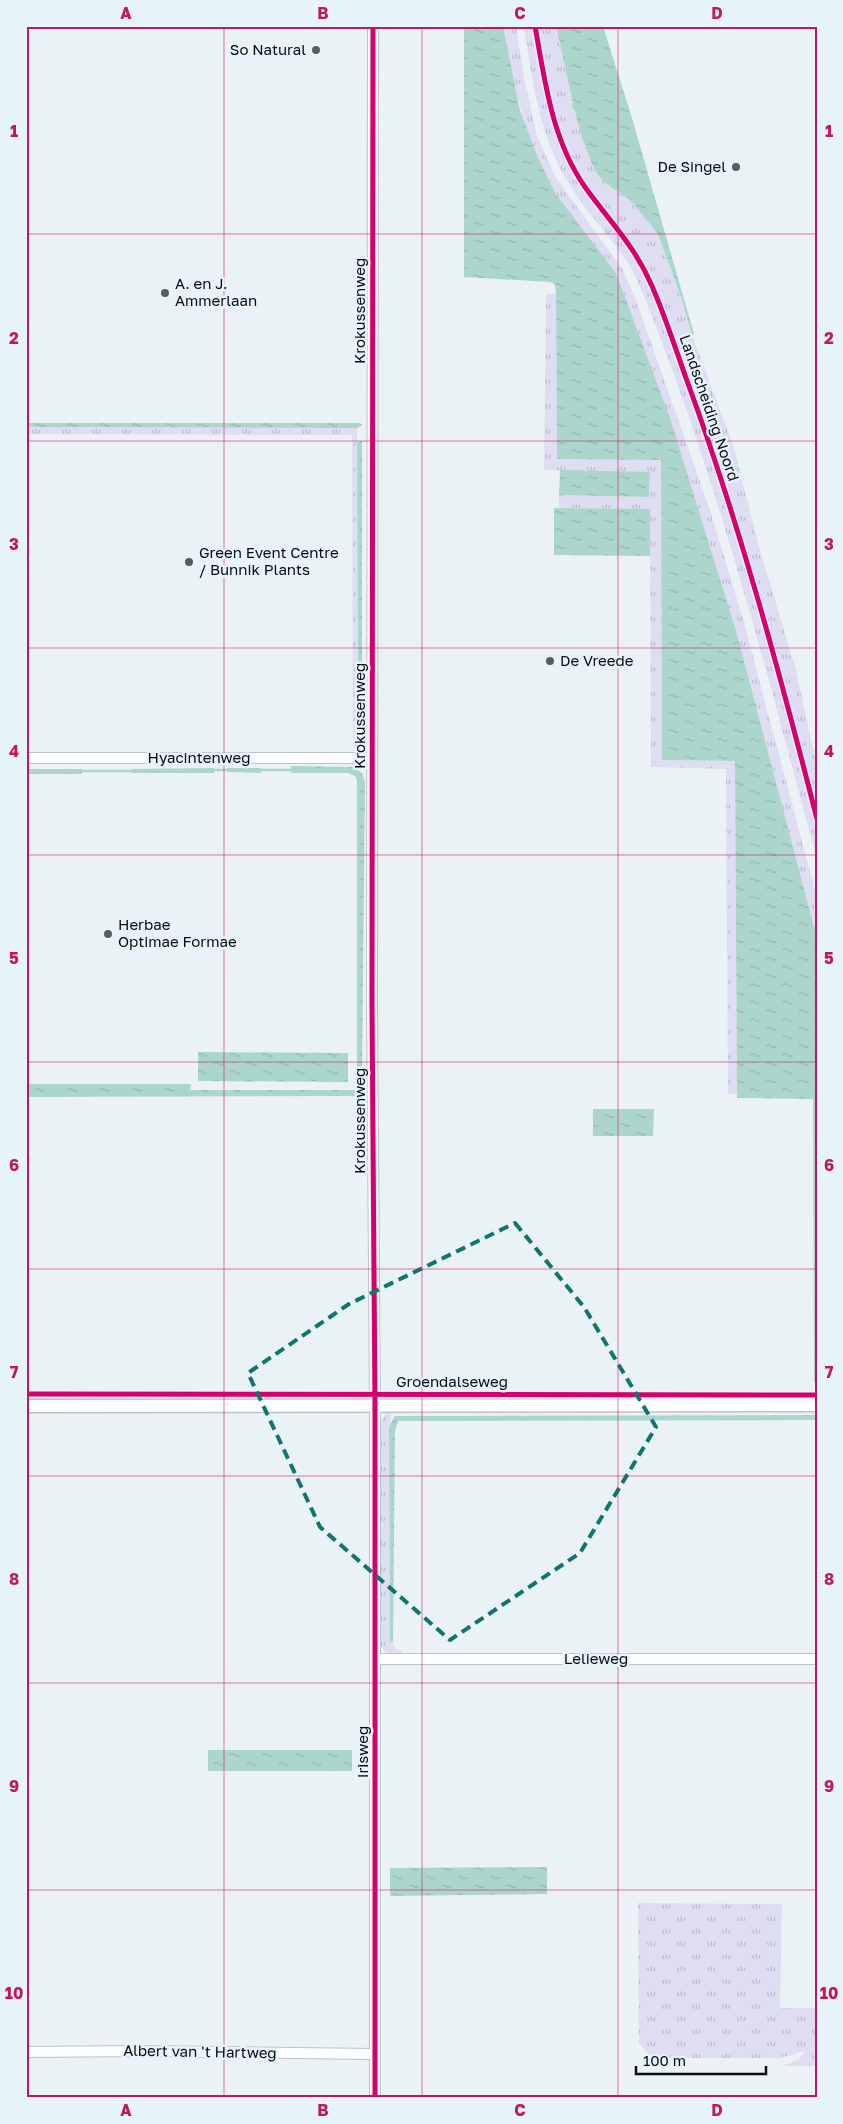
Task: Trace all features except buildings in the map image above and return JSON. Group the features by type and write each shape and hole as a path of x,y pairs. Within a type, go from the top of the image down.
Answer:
{"street":[{"name":"Krokussenweg","path":"373,26 372,1004 375,1406"},
{"name":"Hyacintenweg","path":"26,758 372,758"},
{"name":"Groendalseweg","path":"26,1406 817,1405"},
{"name":"Irisweg","path":"375,1406 375,2098"},
{"name":"Lelieweg","path":"376,1659 817,1659"},
{"name":"Albert van 't Hartweg","path":"26,2052 141,2051 374,2054"}],"highlighted area":[{"path":"515,1223 584,1307 656,1427 580,1553 450,1640 320,1527 248,1373 349,1304"}],"green space":[{"path":"503,26 516,26 524,78 537,136 556,178 623,270 636,300 710,510 743,619 817,898 817,938 737,634 580,226 554,192 535,153 516,90"},
{"path":"524,26 533,26 544,87 561,146 580,183 625,240 651,287 701,426 759,609 817,829 817,860 740,579 697,441 673,372 634,273 621,253 590,214 559,166 544,128 534,88"},
{"path":"538,26 556,26 581,135 592,164 598,175 608,185 630,200 658,234 680,294 692,335 734,448 759,547 796,670 812,744 817,757 817,807 763,608 723,476 679,346 647,266 628,238 597,199 570,154 557,119"},
{"path":"546,294 556,294 557,458 661,460 662,760 735,761 737,1094 728,1094 726,769 651,767 650,510 559,508 559,495 649,497 650,473 544,470"},
{"path":"26,427 357,428 357,746 353,746 352,435 26,434"},
{"path":"392,1410 389,1429 390,1638 396,1650 402,1650 402,1654 391,1654 385,1651 379,1642 380,1424 386,1413"},
{"path":"638,1903 782,1904 780,2008 817,2008 817,2066 782,2066 798,2060 805,2051 780,2058 653,2058 639,2044"}],"water":[{"path":"464,26 503,26 520,110 538,158 555,193 616,273 670,418 737,634 817,938 817,1382 814,1382 813,1099 737,1098 735,761 662,760 661,460 557,459 555,285 551,282 464,277"},
{"path":"556,26 603,26 632,118 694,334 692,335 680,294 658,234 630,200 608,185 598,175 592,164 581,135"},
{"path":"26,423 360,423 362,425 357,428 26,427"},
{"path":"362,441 362,746 358,747 357,442"},
{"path":"560,470 650,472 649,497 559,495"},
{"path":"554,508 650,509 650,556 554,555"},
{"path":"291,766 352,767 362,773 365,782 362,1074 357,1074 357,781 355,776 348,773 291,773"},
{"path":"214,768 214,773 131,773 132,769"},
{"path":"227,768 261,768 261,773 227,772"},
{"path":"26,769 82,769 82,774 26,774"},
{"path":"198,1052 348,1053 348,1082 198,1081"},
{"path":"26,1084 191,1084 190,1090 361,1090 364,1096 26,1097"},
{"path":"593,1109 654,1109 653,1136 593,1136"},
{"path":"817,1415 817,1420 398,1421 395,1431 393,1642 390,1641 389,1429 395,1416"},
{"path":"208,1750 352,1750 352,1771 208,1771"},
{"path":"547,1867 547,1894 390,1896 390,1868"}],"waterway":[{"path":"214,770 227,770"},
{"path":"261,770 291,770"},
{"path":"82,771 131,771"}],"cycle path":[{"path":"373,26 372,1004 375,1405 375,2098"},
{"name":"Landscheiding Noord","path":"535,26 551,110 565,150 585,187 638,259 652,286 670,332 741,542 773,652 817,819"},
{"path":"26,1394 817,1395"}],"place":[{"name":"So Natural","path":"316,50"},
{"name":"De Singel","path":"736,167"},
{"name":"A. en J. Ammerlaan","path":"165,293"},
{"name":"Green Event Centre / Bunnik Plants","path":"189,562"},
{"name":"De Vreede","path":"550,661"},
{"name":"Herbae Optimae Formae","path":"108,934"}]}
